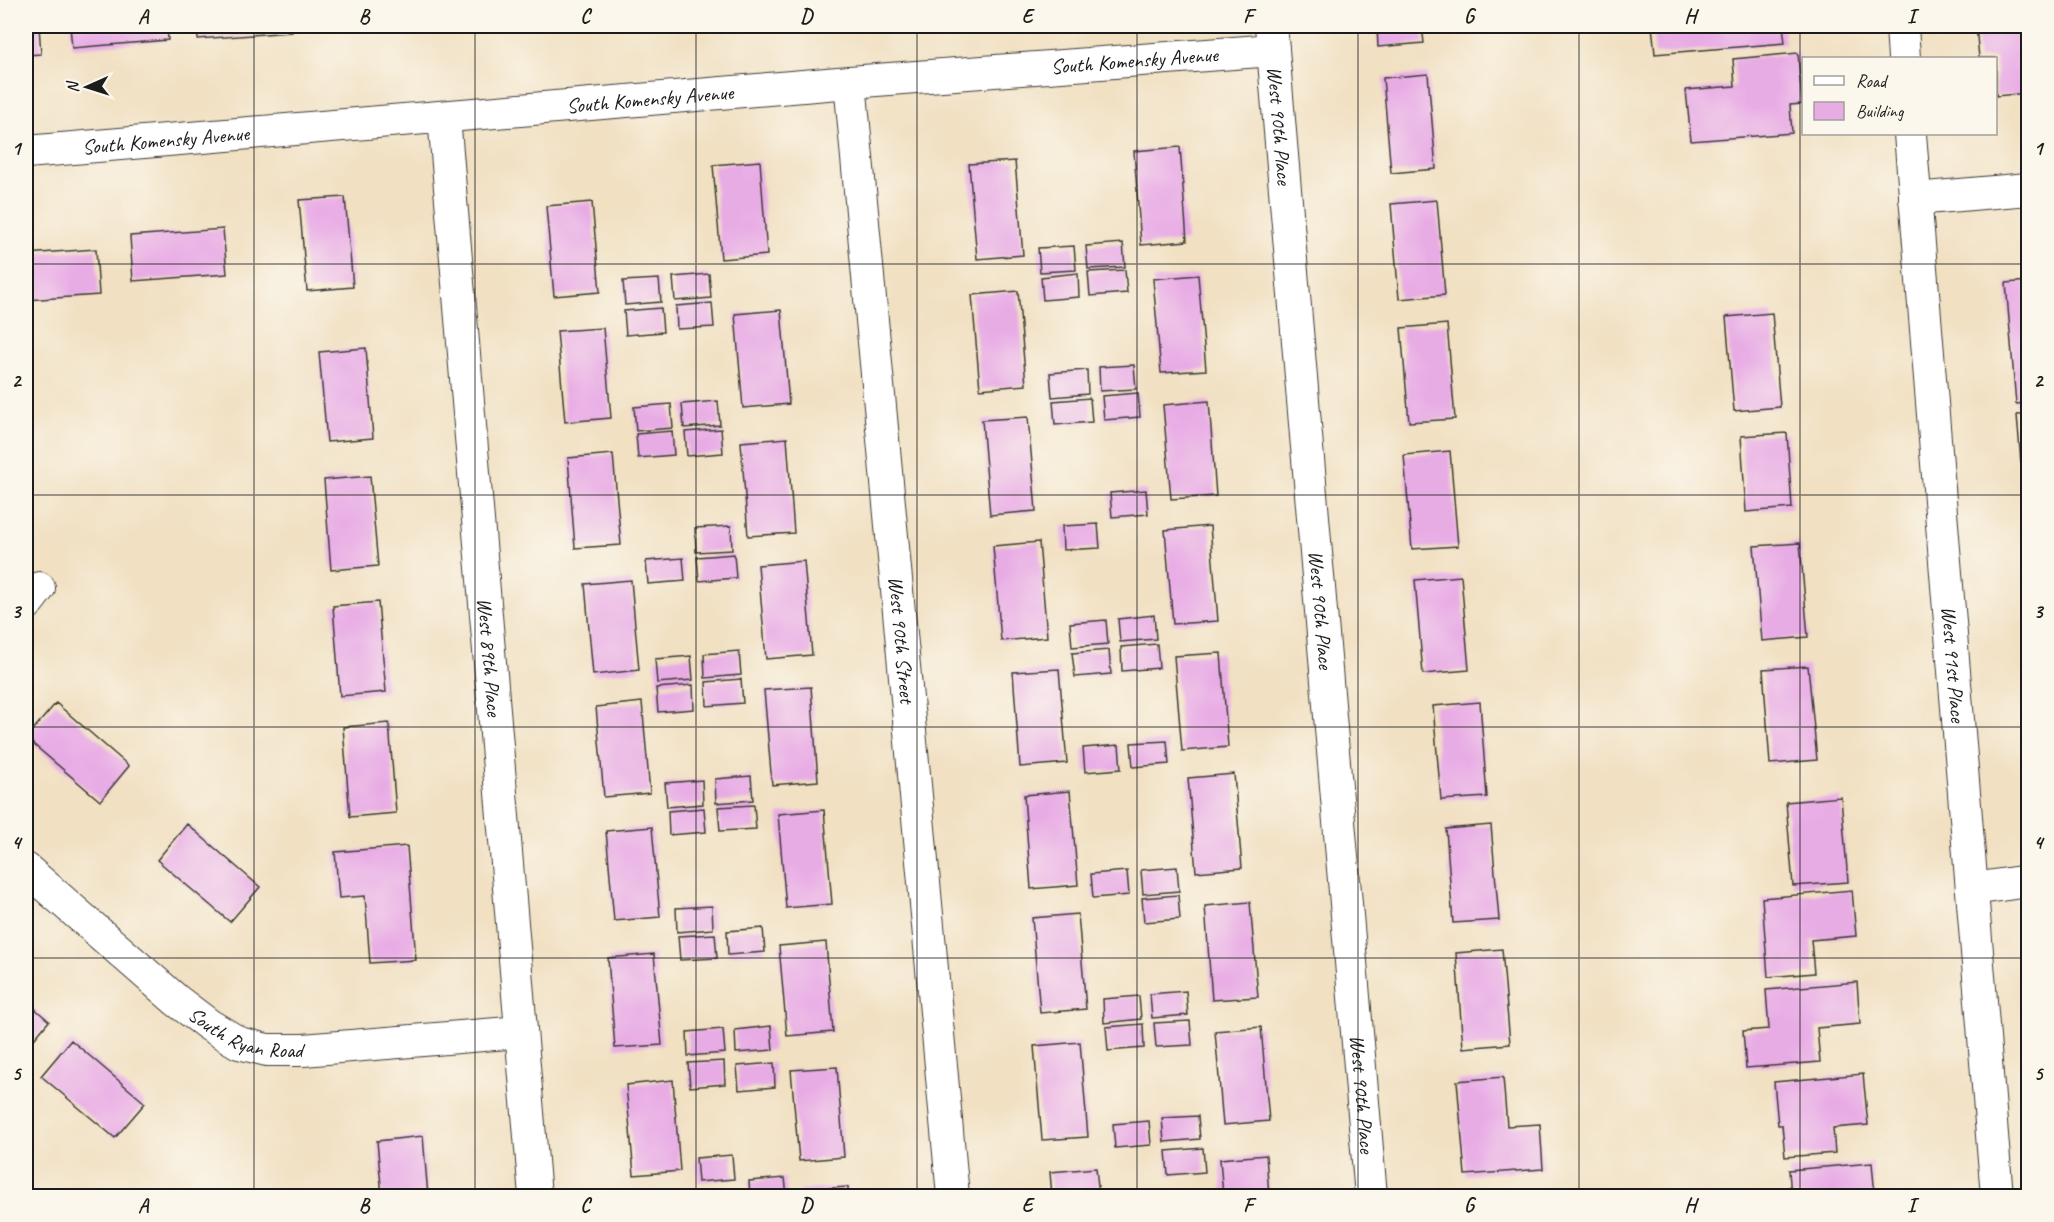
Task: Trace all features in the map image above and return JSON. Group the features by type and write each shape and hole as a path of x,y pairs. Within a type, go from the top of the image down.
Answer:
{"street":[{"path":"1902,26 1904,57"},
{"name":"South Komensky Avenue","path":"26,152 850,82 1272,38"},
{"name":"West 90th Place","path":"1272,38 1371,1197"},
{"name":"West 90th Street","path":"850,82 953,1197"},
{"name":"West 89th Place","path":"444,117 535,1197"},
{"name":"West 91st Place","path":"1910,135 1997,1197"},
{"path":"1916,199 2028,189"},
{"name":"South Ryan Road","path":"26,869 176,1000 209,1025 239,1043 267,1050 303,1050 520,1032"},
{"path":"1973,889 2028,881"}],"building":[{"path":"26,26 39,26 41,54 26,55"},
{"path":"70,26 167,26 168,40 72,48"},
{"path":"197,26 291,26 292,32 198,39"},
{"path":"1377,26 1422,26 1424,43 1378,47"},
{"path":"1652,26 1783,26 1785,43 1655,54"},
{"path":"1976,26 2028,26 2028,93 1997,96 1997,57 1979,57"},
{"path":"1798,53 1802,104 1790,105 1792,133 1691,141 1686,90 1735,86 1733,59"},
{"path":"1428,74 1436,169 1391,173 1383,78"},
{"path":"1180,147 1187,241 1141,245 1134,151"},
{"path":"760,161 767,255 721,259 713,165"},
{"path":"1015,161 1023,255 977,259 969,164"},
{"path":"345,197 353,287 307,291 299,200"},
{"path":"1437,200 1445,295 1399,299 1391,204"},
{"path":"592,202 600,292 554,296 546,206"},
{"path":"223,229 227,274 133,281 130,236"},
{"path":"1123,243 1125,267 1088,269 1086,246"},
{"path":"1074,246 1076,270 1040,272 1038,248"},
{"path":"96,249 99,295 26,300 26,254"},
{"path":"1125,270 1127,293 1090,296 1088,272"},
{"path":"1078,273 1079,297 1043,300 1041,277"},
{"path":"709,274 711,298 675,301 673,277"},
{"path":"1198,275 1206,370 1161,373 1153,279"},
{"path":"659,279 661,302 625,305 623,281"},
{"path":"2028,281 2028,403 2016,404 2006,283"},
{"path":"1018,291 1026,385 980,389 972,295"},
{"path":"712,303 714,327 677,329 676,306"},
{"path":"661,308 663,332 626,335 624,311"},
{"path":"781,310 789,404 743,408 735,314"},
{"path":"1772,313 1780,407 1734,411 1726,317"},
{"path":"1447,324 1455,419 1409,422 1401,328"},
{"path":"603,328 611,418 565,422 557,331"},
{"path":"366,348 373,438 327,442 319,352"},
{"path":"1134,365 1136,389 1100,391 1099,367"},
{"path":"1087,370 1088,394 1052,397 1050,373"},
{"path":"1138,393 1140,417 1104,420 1102,396"},
{"path":"1090,398 1092,422 1055,425 1053,401"},
{"path":"718,401 720,425 684,428 682,404"},
{"path":"1209,401 1216,496 1171,499 1163,405"},
{"path":"671,404 673,428 636,431 634,407"},
{"path":"2028,414 2028,463 2021,463 2017,415"},
{"path":"1028,417 1036,511 990,515 982,420"},
{"path":"721,429 723,453 687,456 685,432"},
{"path":"672,431 674,455 638,458 636,434"},
{"path":"1787,433 1792,508 1746,512 1741,436"},
{"path":"787,438 794,533 748,536 741,442"},
{"path":"1450,451 1458,546 1412,549 1404,455"},
{"path":"613,454 621,545 575,548 568,458"},
{"path":"370,476 378,566 331,570 324,480"},
{"path":"1146,490 1148,514 1112,517 1110,493"},
{"path":"1098,524 1100,548 1063,550 1062,526"},
{"path":"731,526 732,550 696,552 695,528"},
{"path":"1210,526 1218,621 1173,624 1165,530"},
{"path":"1039,542 1047,637 1001,641 993,546"},
{"path":"1800,543 1808,637 1762,641 1754,546"},
{"path":"734,554 736,578 699,581 697,557"},
{"path":"683,558 685,581 648,584 646,561"},
{"path":"804,561 812,655 766,659 758,565"},
{"path":"1461,576 1469,670 1423,674 1415,580"},
{"path":"631,580 639,670 593,675 585,584"},
{"path":"378,602 386,692 340,696 333,606"},
{"path":"1154,615 1156,639 1120,642 1118,619"},
{"path":"1106,620 1108,644 1072,647 1070,623"},
{"path":"1157,644 1159,668 1122,671 1121,647"},
{"path":"1109,650 1111,674 1075,677 1072,653"},
{"path":"739,651 741,675 705,678 704,654"},
{"path":"1221,653 1228,747 1182,751 1174,656"},
{"path":"691,656 693,680 657,683 655,659"},
{"path":"1808,666 1817,760 1770,764 1763,669"},
{"path":"1059,669 1067,763 1020,767 1013,672"},
{"path":"741,679 743,703 707,706 706,682"},
{"path":"693,685 694,709 658,712 656,688"},
{"path":"811,687 818,781 772,785 764,690"},
{"path":"642,702 650,793 604,797 596,707"},
{"path":"1480,702 1487,797 1441,800 1433,706"},
{"path":"56,703 129,766 100,801 26,738"},
{"path":"389,723 396,813 350,817 343,727"},
{"path":"1167,741 1169,764 1133,767 1131,743"},
{"path":"1119,745 1121,769 1085,772 1083,748"},
{"path":"1234,774 1242,868 1196,872 1188,778"},
{"path":"751,776 753,800 716,803 715,779"},
{"path":"702,780 703,804 667,807 665,783"},
{"path":"1070,791 1078,885 1031,889 1024,795"},
{"path":"1841,797 1848,882 1793,886 1786,802"},
{"path":"754,805 756,829 720,831 718,807"},
{"path":"704,808 706,832 669,835 668,811"},
{"path":"824,810 832,904 786,908 778,814"},
{"path":"187,824 260,887 230,922 157,860"},
{"path":"1491,825 1499,920 1453,923 1446,829"},
{"path":"652,827 660,917 614,921 606,831"},
{"path":"407,846 416,960 370,963 365,896 339,898 335,852"},
{"path":"1177,867 1179,891 1143,894 1141,870"},
{"path":"1127,871 1129,895 1093,898 1091,874"},
{"path":"1852,890 1856,936 1811,940 1814,973 1768,977 1762,898"},
{"path":"1178,895 1180,919 1144,922 1142,898"},
{"path":"1250,902 1258,997 1212,1000 1205,906"},
{"path":"712,906 713,929 677,932 676,908"},
{"path":"1078,914 1086,1009 1040,1013 1032,918"},
{"path":"763,928 765,952 728,955 727,931"},
{"path":"715,934 717,958 680,960 678,936"},
{"path":"826,942 833,1032 787,1036 779,946"},
{"path":"1502,949 1510,1044 1463,1048 1456,953"},
{"path":"654,954 662,1045 615,1048 608,958"},
{"path":"1857,982 1860,1024 1817,1028 1820,1062 1746,1068 1743,1031 1769,1029 1766,990"},
{"path":"1186,991 1188,1015 1152,1018 1150,994"},
{"path":"1139,996 1141,1019 1104,1023 1103,999"},
{"path":"26,1001 49,1021 26,1049"},
{"path":"1190,1021 1192,1045 1156,1047 1154,1023"},
{"path":"1143,1024 1144,1048 1108,1051 1106,1027"},
{"path":"771,1026 773,1050 736,1053 735,1030"},
{"path":"1261,1027 1269,1121 1223,1125 1215,1031"},
{"path":"723,1029 725,1053 688,1056 687,1032"},
{"path":"71,1040 145,1103 115,1138 41,1076"},
{"path":"1080,1042 1088,1137 1042,1140 1034,1046"},
{"path":"724,1061 725,1084 690,1087 688,1063"},
{"path":"774,1063 775,1087 739,1090 737,1066"},
{"path":"837,1067 844,1157 799,1161 791,1070"},
{"path":"1863,1074 1868,1125 1833,1128 1835,1153 1785,1157 1782,1125 1778,1125 1774,1082"},
{"path":"1503,1077 1507,1126 1540,1124 1543,1169 1465,1175 1457,1081"},
{"path":"673,1080 680,1171 634,1175 626,1085"},
{"path":"1198,1116 1200,1139 1164,1142 1162,1118"},
{"path":"1149,1121 1151,1145 1115,1148 1113,1124"},
{"path":"423,1136 428,1196 382,1196 377,1141"},
{"path":"1203,1148 1205,1172 1168,1175 1166,1151"},
{"path":"732,1155 734,1179 698,1182 696,1158"},
{"path":"1266,1155 1269,1196 1223,1196 1220,1159"},
{"path":"1872,1163 1875,1196 1791,1196 1789,1170"},
{"path":"1096,1168 1099,1196 1052,1196 1050,1172"},
{"path":"785,1178 787,1196 750,1196 749,1181"},
{"path":"848,1187 848,1196 802,1196 801,1190"}]}
